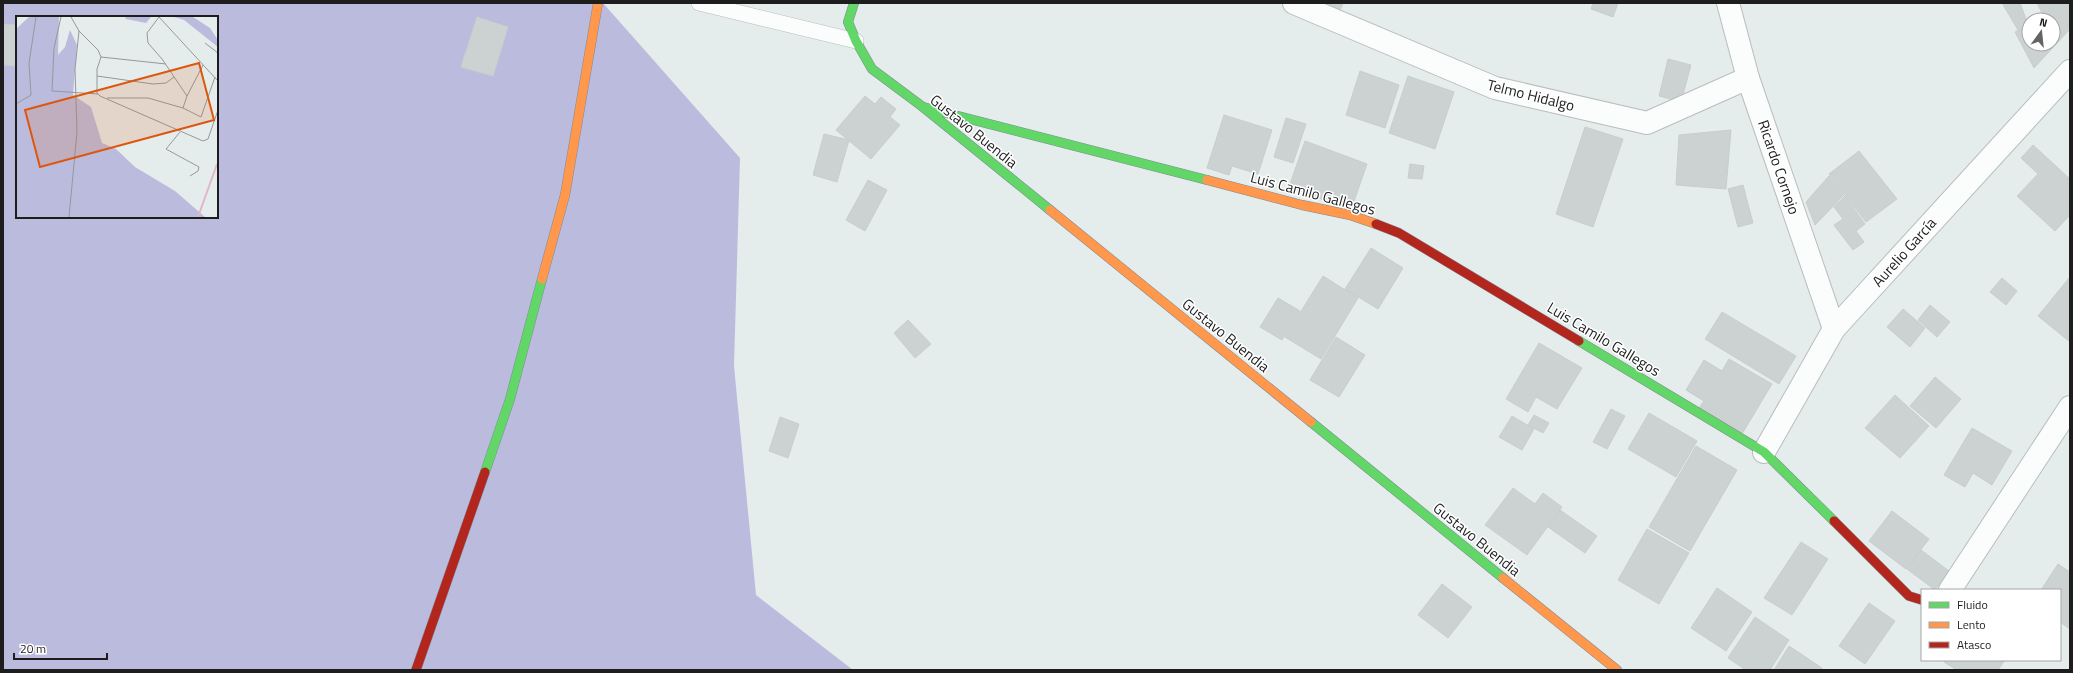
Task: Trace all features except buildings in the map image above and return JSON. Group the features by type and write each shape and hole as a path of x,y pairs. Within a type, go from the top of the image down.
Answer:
{"street":[{"path":"416,670 510,399 565,195 598,3"},
{"name":"Gustavo Buendia","path":"854,3 848,22 856,41 872,69 923,107 1617,670"},
{"name":"Telmo Hidalgo","path":"1294,3 1495,88 1647,123 1748,78"},
{"name":"Ricardo Cornejo","path":"1728,3 1748,78 1834,329"},
{"name":"Aurelio García","path":"1764,452 1834,329 2070,71"},
{"name":"Luis Camilo Gallegos","path":"923,107 1350,215 1399,233 1764,452 1909,596 1921,600"},
{"path":"1951,589 2070,407"}],"lane":[{"path":"699,3 856,41"}],"shaded area":[{"path":"3,3 603,3 740,158 734,366 756,595 853,670 3,670"}],"traffic: fast":[{"path":"854,3 848,22 856,41 872,69 923,107 1050,210"},
{"path":"923,107 1207,180"},
{"path":"485,472 510,399 542,279"},
{"path":"1579,341 1764,452 1834,521"},
{"path":"1311,422 1503,578"}],"traffic: slow":[{"path":"542,279 565,195 598,3"},
{"path":"1207,180 1302,205 1350,215 1376,224"},
{"path":"1050,210 1311,422"},
{"path":"1503,578 1617,670"}],"traffic: jam":[{"path":"1376,224 1399,233 1579,341"},
{"path":"416,670 485,472"},
{"path":"1834,521 1909,596 1921,600"}]}
